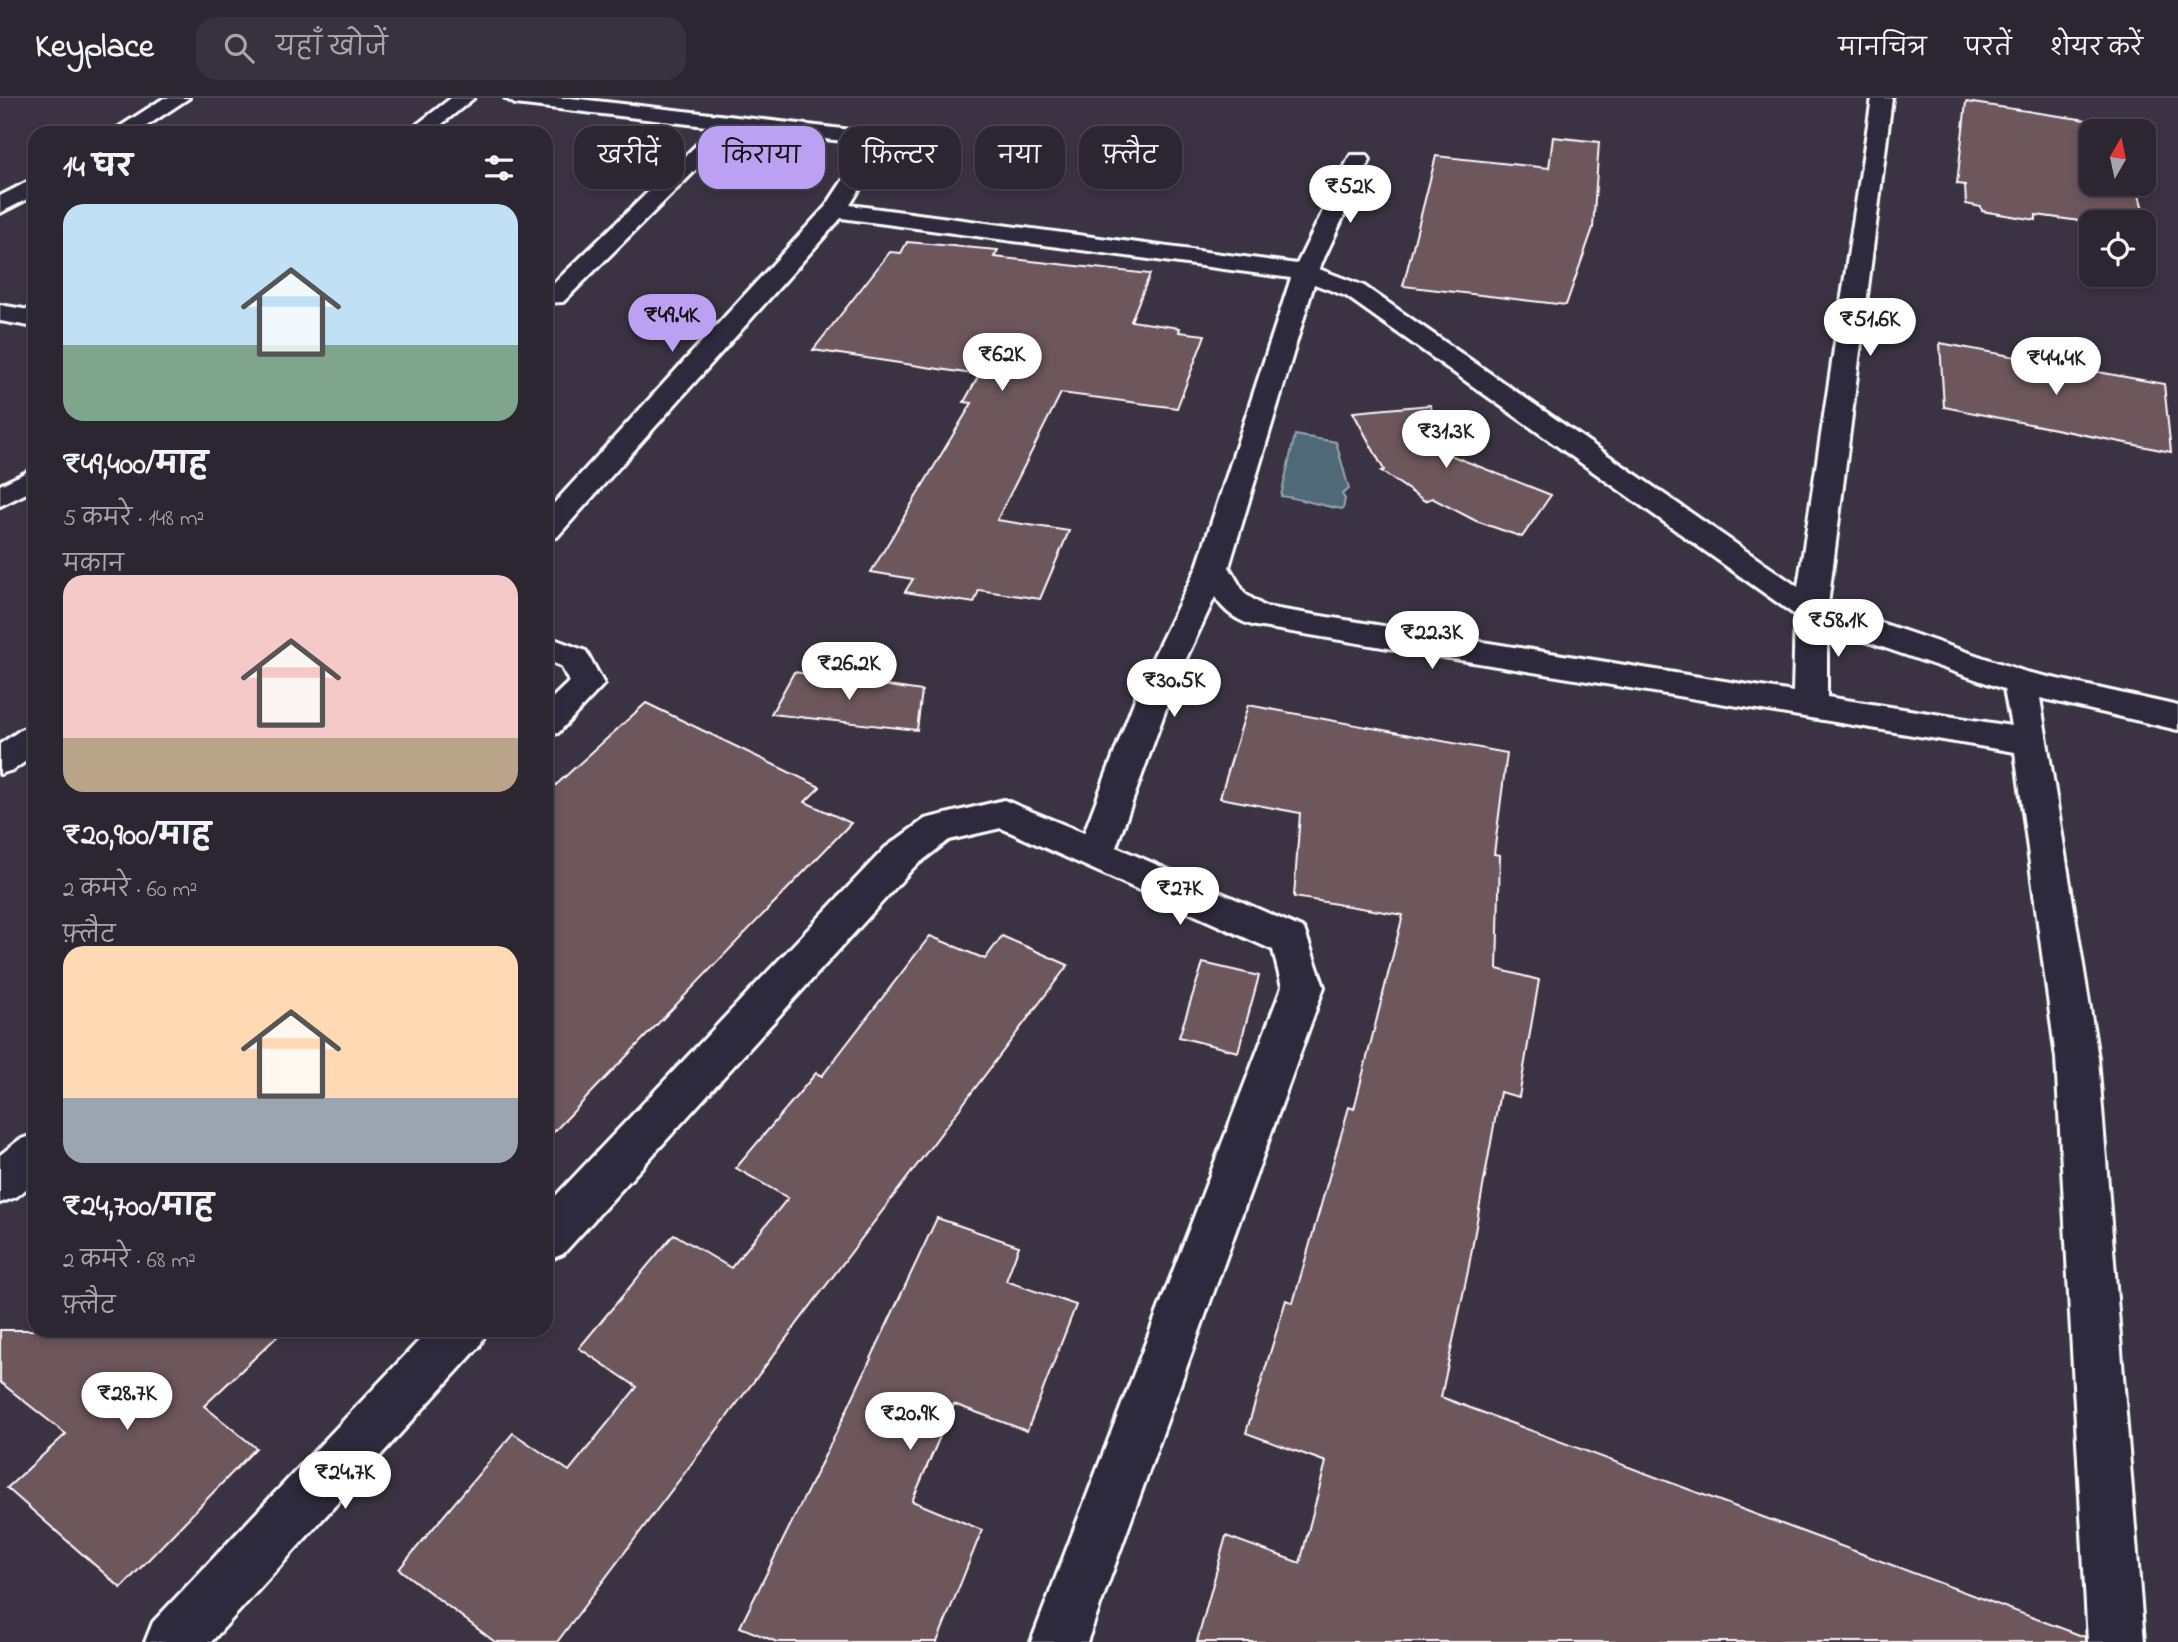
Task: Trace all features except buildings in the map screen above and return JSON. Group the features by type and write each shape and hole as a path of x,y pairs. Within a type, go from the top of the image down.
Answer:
{"street":[{"path":"133,126 179,98"},
{"path":"426,126 464,98"},
{"path":"515,98 843,135 867,141 874,149 835,210 553,522"},
{"path":"1810,706 1811,611 1882,98"},
{"path":"554,297 730,124"},
{"path":"1096,854 1160,678 1213,567 1305,272 1359,160"},
{"path":"0,206 28,189"},
{"path":"835,210 1305,272 1355,291 1811,611 2020,682 2178,718"},
{"path":"0,313 28,318"},
{"path":"0,497 28,482"},
{"path":"1213,567 1233,601 1256,616 2031,742"},
{"path":"553,650 574,659 587,684 553,717"},
{"path":"2020,682 2077,1058 2116,1642"},
{"path":"0,761 28,743"},
{"path":"553,1231 899,858 938,828 1004,814 1290,940 1303,987 1059,1642"},
{"path":"0,1183 28,1160"},
{"path":"173,1642 456,1337"}],"water":[{"path":"1295,435 1336,442 1349,489 1342,494 1345,499 1343,509 1281,496"}]}
